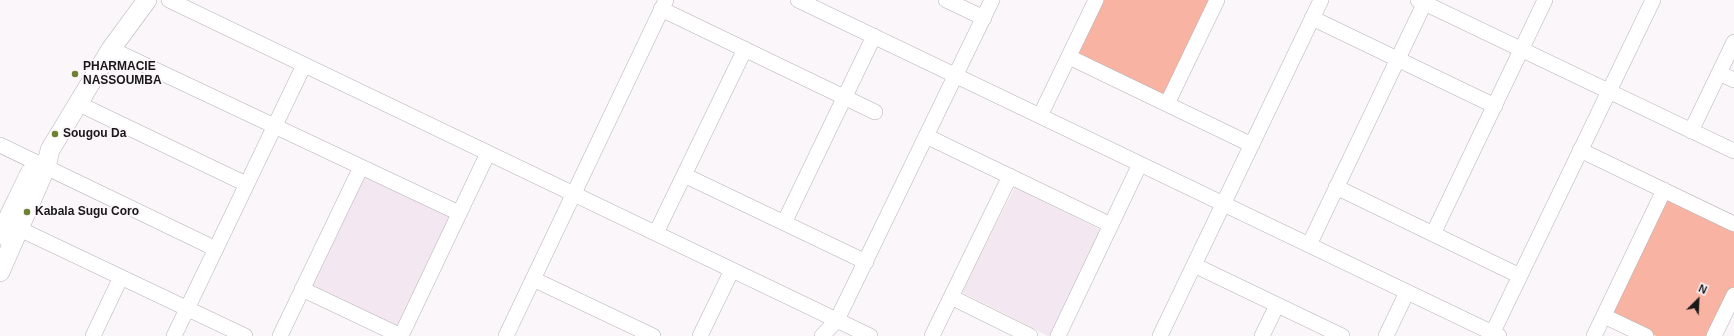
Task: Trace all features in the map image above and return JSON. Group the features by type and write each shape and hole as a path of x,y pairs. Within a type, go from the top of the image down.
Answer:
{"main road":[{"path":"0,272 6,226 77,103 111,49 147,0"}],"street":[{"path":"169,0 870,336"},
{"path":"798,0 1494,335 1520,276 1652,0"},
{"path":"946,0 984,18"},
{"path":"822,336 837,320 992,0"},
{"path":"1040,116 1096,0"},
{"path":"1167,104 1217,0"},
{"path":"1160,336 1321,0"},
{"path":"1433,234 1545,0"},
{"path":"1309,245 1398,59 1423,1 1734,151"},
{"path":"506,336 663,5 744,49 875,112"},
{"path":"1312,18 1495,106"},
{"path":"784,223 874,36"},
{"path":"1692,131 1734,42"},
{"path":"111,49 459,214"},
{"path":"656,233 744,49"},
{"path":"1069,57 1252,145"},
{"path":"174,336 304,65"},
{"path":"1719,73 1734,80"},
{"path":"77,103 246,184"},
{"path":"926,136 1111,225"},
{"path":"0,145 44,159 216,249"},
{"path":"1580,150 1734,224"},
{"path":"302,289 401,336 488,153"},
{"path":"1058,336 1140,164"},
{"path":"280,336 361,167"},
{"path":"684,175 866,262"},
{"path":"932,336 1010,176"},
{"path":"1336,188 1520,276"},
{"path":"1594,336 1664,190"},
{"path":"6,226 121,277 245,336"},
{"path":"1194,265 1342,336"},
{"path":"700,336 732,270"},
{"path":"93,336 121,277"},
{"path":"533,279 653,336"},
{"path":"1386,336 1407,292"},
{"path":"1714,336 1734,295"},
{"path":"951,297 1030,336"},
{"path":"1262,336 1277,305"},
{"path":"1604,316 1646,336"}],"shaded area":[{"path":"1100,0 1212,0 1164,101 1072,57"},
{"path":"363,174 451,215 396,331 308,290"},
{"path":"1015,187 1105,232 1052,336 1048,336 961,292"},
{"path":"1666,195 1734,227 1734,287 1710,336 1656,336 1609,313"}],"place":[{"name":"PHARMACIE NASSOUMBA","path":"75,74"},
{"name":"Sougou Da","path":"55,134"},
{"name":"Kabala Sugu Coro","path":"27,212"}]}
